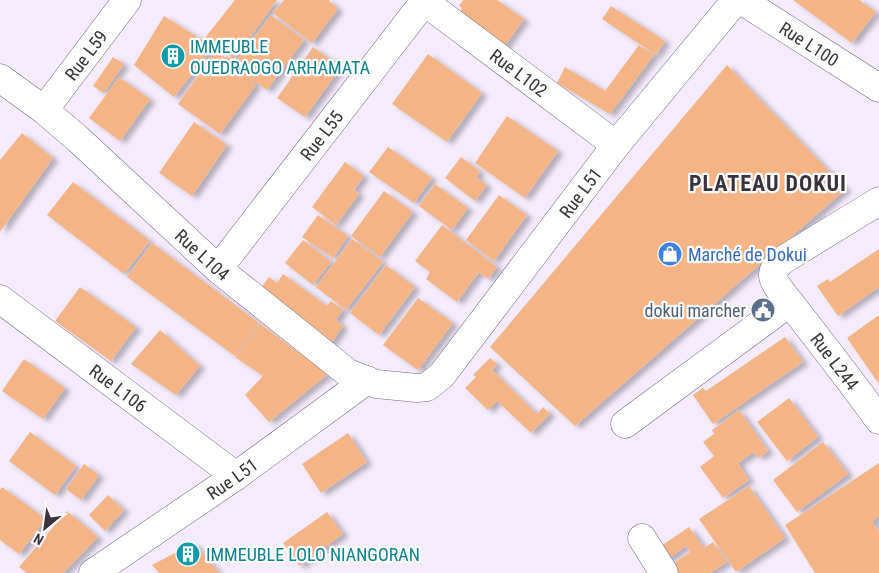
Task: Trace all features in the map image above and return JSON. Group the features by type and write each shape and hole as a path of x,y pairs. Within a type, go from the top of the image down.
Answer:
{"street":[{"name":"Rue L59","path":"44,110 127,0"},
{"name":"Rue L51","path":"427,387 442,375 616,145 736,0"},
{"name":"Rue L100","path":"741,0 879,88"},
{"name":"Rue L102","path":"423,1 616,145"},
{"name":"Rue L55","path":"218,269 423,1"},
{"name":"Rue L104","path":"0,78 44,110 78,139 218,269 348,373 376,384 417,388 427,387"},
{"name":"Rue L244","path":"879,201 779,264 773,275 774,280 789,303 836,361 879,420"},
{"name":"Rue L106","path":"0,299 236,476"},
{"path":"625,424 789,303"},
{"name":"Rue L51","path":"93,573 236,476 367,380"},
{"path":"642,538 664,573"}],"building":[{"path":"235,0 277,0 234,59 204,39"},
{"path":"284,0 330,0 338,9 312,43 273,13"},
{"path":"463,0 497,0 524,19 502,50 457,18 462,8 459,6"},
{"path":"793,0 859,0 876,12 852,43"},
{"path":"611,6 665,41 656,55 602,19"},
{"path":"271,15 304,40 267,90 249,77 256,85 220,134 178,104 213,54 236,61"},
{"name":"IMMEUBLE OUEDRAOGO ARHAMATA","path":"164,16 213,47 174,97 134,65"},
{"path":"639,45 654,55 610,114 557,83 565,67 605,91"},
{"path":"313,47 341,67 305,117 277,98"},
{"path":"428,54 482,93 447,142 392,104"},
{"path":"113,57 124,64 104,93 93,86"},
{"name":"Marché de Dokui","path":"727,65 846,189 575,426 490,347"},
{"path":"119,77 150,99 120,141 89,118"},
{"path":"507,116 558,151 525,198 475,163"},
{"path":"194,122 227,145 192,196 159,173"},
{"path":"22,133 53,158 0,232 0,160"},
{"path":"388,147 432,178 414,203 369,172"},
{"path":"461,157 480,172 476,177 487,185 475,201 445,178"},
{"path":"345,162 364,176 354,190 359,194 336,225 312,207"},
{"path":"73,182 150,241 124,274 47,215"},
{"path":"435,184 468,208 452,230 419,206"},
{"path":"384,191 413,212 380,257 351,236"},
{"path":"499,195 527,215 494,261 466,240"},
{"path":"318,215 348,236 333,258 302,237"},
{"path":"442,225 497,267 488,279 479,272 457,302 426,279 430,272 415,261"},
{"path":"352,239 383,262 346,310 316,287"},
{"path":"303,240 331,262 313,285 285,263"},
{"path":"152,243 259,323 235,356 127,277"},
{"path":"879,249 879,287 838,316 817,286 828,279 830,282"},
{"path":"386,265 415,287 379,335 350,313"},
{"path":"283,274 327,306 331,301 343,310 336,320 343,326 328,348 255,296 269,277 277,283"},
{"path":"80,287 136,327 111,361 55,321"},
{"path":"418,298 453,323 418,370 383,345"},
{"path":"879,315 879,384 847,338"},
{"path":"260,324 328,374 269,422 245,395 263,376 235,357"},
{"path":"160,330 200,366 176,395 131,364"},
{"path":"785,337 803,362 713,424 693,395 703,388 706,391"},
{"path":"490,358 497,364 492,370 537,414 543,407 550,414 531,433 497,401 488,410 465,388 476,377 473,375"},
{"path":"24,359 65,388 43,419 2,391"},
{"path":"789,398 818,437 787,461 757,422"},
{"path":"739,410 768,451 758,458 754,452 738,463 749,480 723,498 700,467 714,456 703,442 714,434 712,430"},
{"path":"30,432 76,466 55,495 9,461"},
{"path":"348,433 367,462 321,493 302,464"},
{"path":"823,442 848,474 797,512 773,480"},
{"path":"879,463 879,516 872,522 879,531 879,573 815,573 785,525"},
{"path":"84,464 99,475 81,500 66,489"},
{"path":"749,486 785,538 736,572 699,519"},
{"path":"2,487 46,519 19,554 0,540 0,490"},
{"path":"108,495 124,510 105,531 89,515"},
{"path":"67,511 98,537 63,573 27,573 19,567"},
{"path":"327,512 343,534 299,566 283,543"},
{"path":"689,527 704,548 713,542 727,562 710,573 676,573 671,565 690,552 686,546 667,560 658,548"},
{"name":"IMMEUBLE LOLO NIANGORAN","path":"194,543 219,573 159,573 152,565"}],"place":[{"name":"IMMEUBLE OUEDRAOGO ARHAMATA","path":"173,56"},
{"name":"Marché de Dokui","path":"670,254"},
{"name":"dokui marcher","path":"763,310"},
{"name":"IMMEUBLE LOLO NIANGORAN","path":"188,554"}],"district":[{"name":"PLATEAU DOKUI","path":"768,183"}]}
